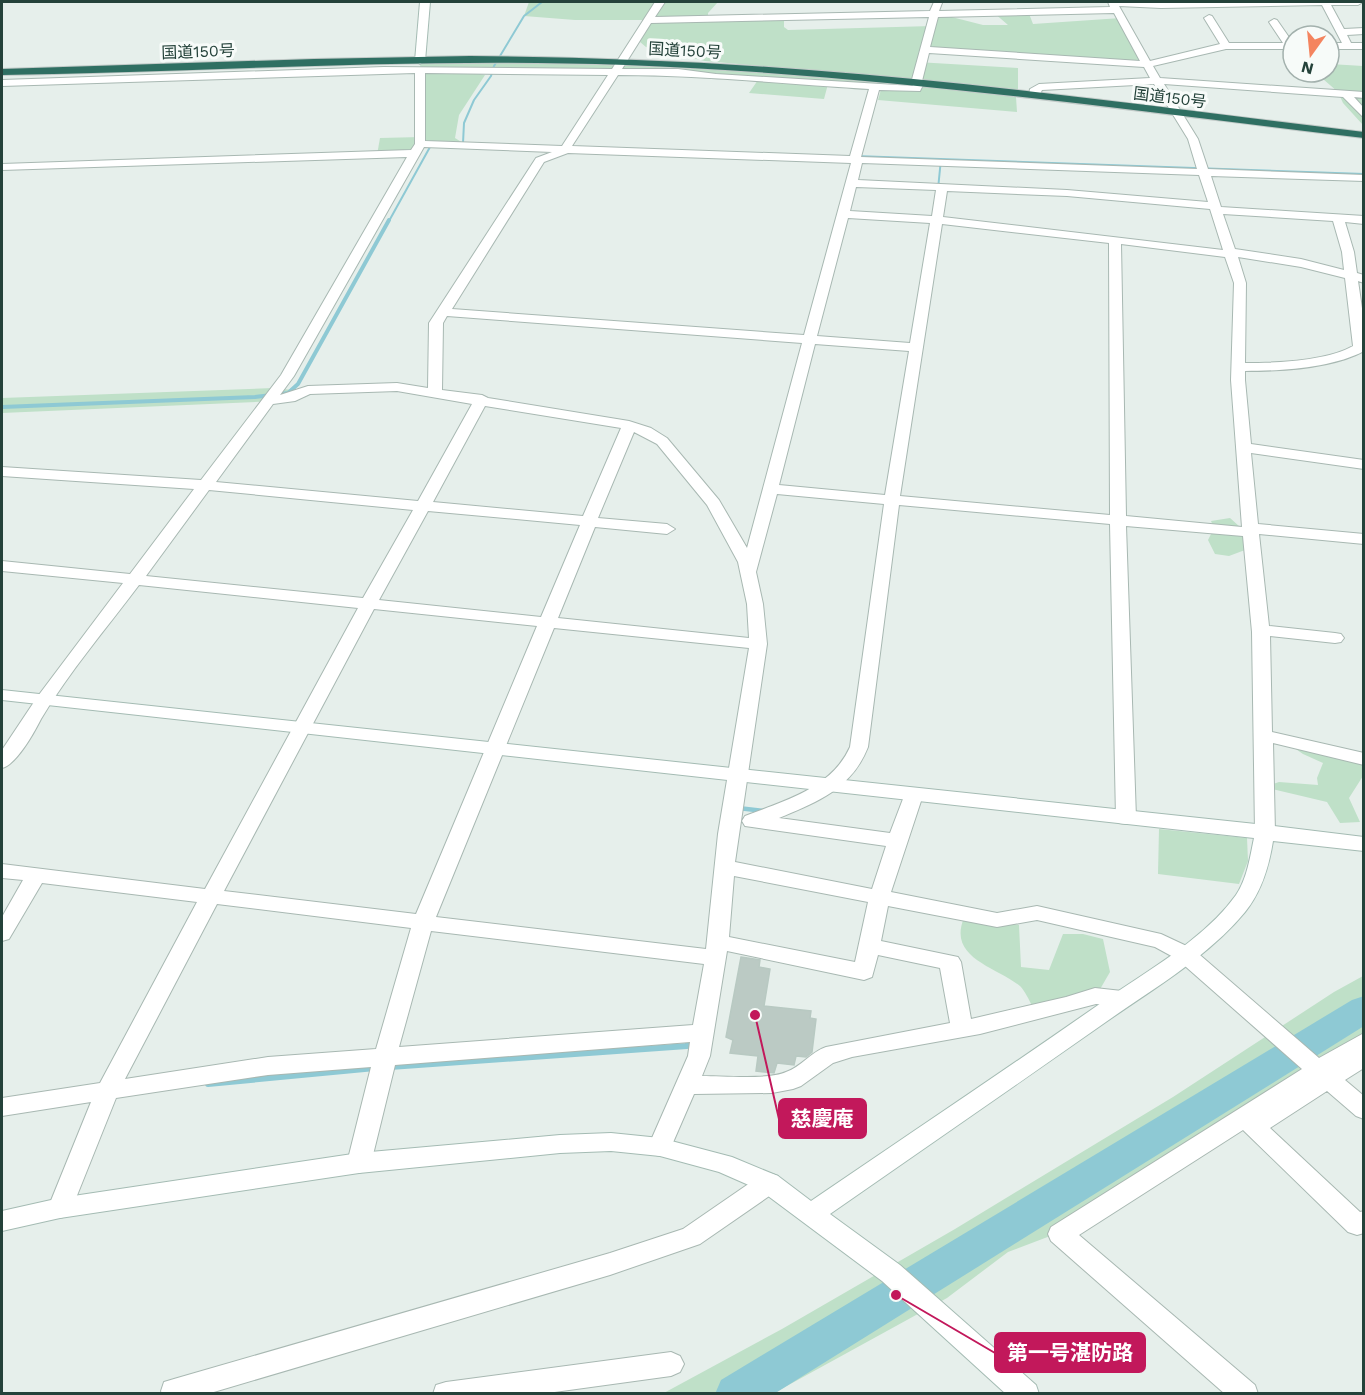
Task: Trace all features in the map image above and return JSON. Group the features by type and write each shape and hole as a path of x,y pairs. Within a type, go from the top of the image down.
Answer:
{"highway":[{"name":"国道150号","path":"2,72 420,66 763,69 918,83 1364,135"}],"street":[{"path":"2,762 23,735 44,700 287,376 426,147 420,66 425,2"},
{"path":"435,392 436,323 540,160 565,148 660,2"},
{"path":"619,66 916,89 938,2"},
{"path":"1325,2 1337,24"},
{"path":"650,20 936,13 1157,3 1358,2"},
{"path":"812,1213 1185,954 1237,908 1247,895 1259,866 1264,832 1261,630 1250,530 1238,367 1240,283 1193,139 1175,113 1114,5"},
{"path":"1209,18 1226,46"},
{"path":"1274,22 1281,31"},
{"path":"1348,46 1341,32 1364,32"},
{"path":"926,50 1149,64 1226,46 1281,46"},
{"path":"1341,46 1364,46"},
{"path":"2,83 384,70 420,66"},
{"path":"1034,96 1034,91 1039,87 1157,81 1364,96"},
{"path":"748,573 875,87"},
{"path":"1346,94 1364,115"},
{"path":"2,167 426,147 565,148 856,158 934,164 1202,169 1364,178"},
{"path":"851,183 1067,193 1364,220"},
{"path":"742,820 805,799 828,785 849,768 860,747 892,499 935,220 942,188"},
{"path":"843,214 935,220 1229,253 1301,262 1364,279"},
{"path":"1238,367 1270,367 1345,357 1362,345 1348,252 1338,218"},
{"path":"1115,240 1118,519 1126,818"},
{"path":"443,312 917,348"},
{"path":"267,401 290,398 308,390 397,387 482,399 646,430 662,441 684,464 714,503 746,562 754,604 758,644 738,775 742,820 725,867 717,950 697,1033 699,1056 660,1147"},
{"path":"60,1208 106,1096 300,728 482,399"},
{"path":"359,1162 423,923 629,425"},
{"path":"1243,447 1364,465"},
{"path":"2,471 204,485 667,529"},
{"path":"771,489 1364,539"},
{"path":"2,566 758,644"},
{"path":"1261,630 1335,638"},
{"path":"2,695 1364,844"},
{"path":"1262,735 1364,759"},
{"path":"2,871 423,923 717,950 864,972 879,897 913,795"},
{"path":"742,820 767,821 898,840"},
{"path":"725,867 997,920 1037,913 1161,941 1185,954 1282,1036 1364,1110"},
{"path":"2,934 36,876"},
{"path":"869,946 950,962 962,1029"},
{"path":"687,1085 793,1080 826,1056 962,1029 1068,1005 1095,996 1108,995 1123,998"},
{"path":"2,1107 106,1096 268,1066 384,1065 697,1033"},
{"path":"1245,1394 1060,1234 1364,1041"},
{"path":"1364,1056 1320,1070 1253,1126 1357,1225 1364,1221"},
{"path":"2,1221 60,1208 359,1162 560,1144 611,1142 660,1147 724,1164 769,1184 812,1213 891,1273 1026,1394"},
{"path":"174,1390 218,1386 691,1237 769,1184"},
{"path":"447,1394 671,1364"}],"green space":[{"path":"529,2 718,2 708,13 708,18 784,18 784,27 788,30 932,26 936,13 983,25 1008,25 993,12 1028,11 1033,24 1121,18 1143,62 935,48 919,51 917,62 1018,68 1018,91 912,79 705,61 646,47 640,42 650,20 575,20 524,16"},
{"path":"420,61 627,66 849,79 1016,97 1017,112 878,100 882,86 828,84 824,99 749,93 758,80 616,71 480,74 485,75 459,115 455,138 463,143 423,143"},
{"path":"1341,65 1363,66 1363,125 1343,103 1338,92 1329,84 1341,84"},
{"path":"421,137 416,153 377,155 380,138"},
{"path":"273,388 303,391 276,401 2,413 2,398"},
{"path":"1230,518 1250,536 1245,550 1229,556 1215,554 1208,540 1214,528 1211,521"},
{"path":"1290,745 1363,762 1363,776 1349,798 1360,822 1340,823 1327,802 1264,787 1279,782 1318,785 1317,778 1323,763"},
{"path":"1159,829 1247,838 1248,861 1239,884 1158,874"},
{"path":"964,918 1019,925 1021,967 1049,970 1063,934 1083,934 1103,939 1110,972 1099,991 1032,1006 1020,986 968,952 962,943 961,932"},
{"path":"1363,976 1363,1041 1066,1230 1008,1252 947,1298 774,1393 662,1394 782,1329 955,1229 1173,1097 1334,992"}],"building":[{"path":"741,957 760,960 759,967 770,969 764,1006 811,1011 810,1018 816,1019 812,1052 806,1057 796,1056 794,1065 777,1063 774,1073 756,1071 758,1056 730,1053 733,1040 726,1037"}],"waterway":[{"path":"463,143 464,123 474,100 491,76 494,66 524,16 542,2"},
{"path":"389,221 430,147 434,144"},
{"path":"855,156 941,159"},
{"path":"938,189 941,159"},
{"path":"941,159 1364,174"},
{"path":"2,407 255,397 288,393 298,384 389,220"},
{"path":"738,808 765,811"},
{"path":"736,1394 1364,1009"},
{"path":"390,1067 687,1046 690,1038"},
{"path":"208,1084 375,1068"}],"place":[{"name":"慈慶庵","path":"755,1015"},
{"name":"第一号湛防路","path":"896,1295"}]}
